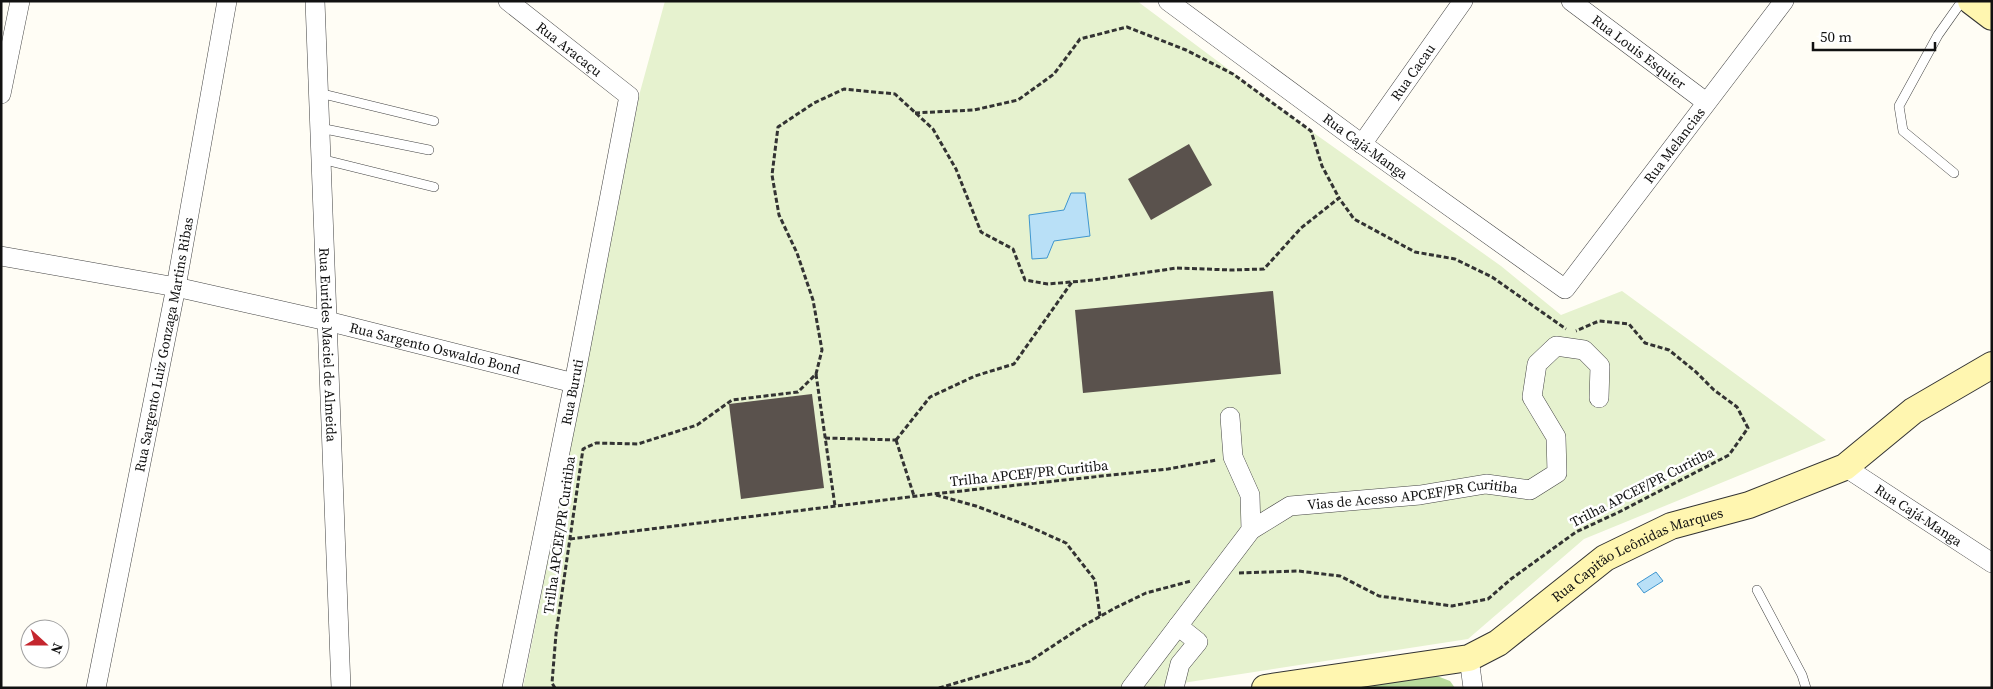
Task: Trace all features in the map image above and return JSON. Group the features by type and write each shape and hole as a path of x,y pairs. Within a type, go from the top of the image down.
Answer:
{"street":[{"path":"1,94 20,1"},
{"name":"Rua Sargento Luiz Gonzaga Martins Ribas","path":"96,688 176,287 226,1"},
{"name":"Rua Eurides Maciel de Almeida","path":"315,1 341,688"},
{"name":"Rua Cajá-Manga","path":"1168,1 1362,144 1565,289"},
{"name":"Rua Cacau","path":"1362,144 1463,1"},
{"name":"Rua Louis Esquier","path":"1571,1 1706,102"},
{"name":"Rua Melancias","path":"1565,289 1784,1"},
{"path":"1971,1 1992,17"},
{"name":"Rua Aracaçu","path":"519,4 629,96"},
{"name":"Rua Buruti","path":"512,688 574,383 629,96"},
{"name":"Rua Sargento Oswaldo Bond","path":"1,256 176,287 328,321 574,383"},
{"name":"Vias de Acesso APCEF/PR Curitiba","path":"1131,688 1251,530 1290,506 1420,495 1486,484 1530,490 1537,486 1557,473 1556,437 1532,397 1537,364 1556,346 1584,350 1600,366 1599,398"},
{"name":"Rua Capitão Leônidas Marques","path":"1265,688 1468,658 1498,643 1604,558 1671,526 1749,505 1845,467 1913,411 1992,365"},
{"path":"1230,416 1233,457 1250,495 1251,530"},
{"name":"Rua Cajá-Manga","path":"1845,467 1992,563"},
{"path":"1174,688 1180,664 1198,642 1178,626"},
{"path":"1160,648 1180,664"},
{"path":"1468,658 1473,688"}],"lane":[{"path":"1954,173 1903,131 1899,106 1938,35 1962,1"},
{"path":"319,93 434,121"},
{"path":"320,128 429,150"},
{"path":"321,160 434,187"},
{"path":"1757,590 1802,676 1806,688"}],"path":[{"name":"Trilha APCEF/PR Curitiba","path":"915,113 974,110 1018,100 1054,74 1080,39 1127,27 1186,50 1233,74 1311,131 1322,166 1339,198 1354,218 1415,252 1455,259 1492,276 1572,333 1599,321 1629,324 1645,343 1669,350 1714,390 1737,407 1748,428 1730,455 1576,532 1511,579 1488,599 1452,606 1378,596 1340,576 1298,571 1218,574 1146,593 1100,616 1030,661 939,688"},
{"path":"835,506 816,374 822,350 813,300 797,253 779,215 772,175 778,128 814,103 844,89 895,94 933,129 956,169 981,232 1012,249 1024,280 1048,284 1177,268 1264,269 1302,228 1339,198"},
{"path":"896,440 930,397 976,376 1014,364 1072,282"},
{"name":"Trilha APCEF/PR Curitiba","path":"555,688 552,683 556,634 583,450 596,443 638,444 689,428 697,425 732,400 798,392 816,374"},
{"path":"825,438 896,440"},
{"path":"896,440 914,496"},
{"name":"Trilha APCEF/PR Curitiba","path":"933,494 1158,471 1233,457"},
{"name":"Trilha APCEF/PR Curitiba","path":"933,494 976,506 1066,543 1096,580 1100,616"},
{"path":"570,539 933,494"}],"green space":[{"path":"665,1 1137,1 1311,131 1501,266 1561,315 1622,291 1826,440 1584,539 1468,639 1150,688 523,688 640,92"},
{"path":"1437,676 1450,681 1455,688 1358,688 1385,680"}],"water":[{"path":"1071,193 1085,193 1090,236 1054,241 1047,258 1032,259 1029,215 1064,210"},
{"path":"1656,572 1663,581 1644,593 1637,584"}],"building":[{"path":"1189,144 1212,185 1151,220 1128,179"},
{"path":"1273,291 1281,374 1083,393 1075,310"},
{"path":"812,394 824,488 741,499 729,404"}]}
